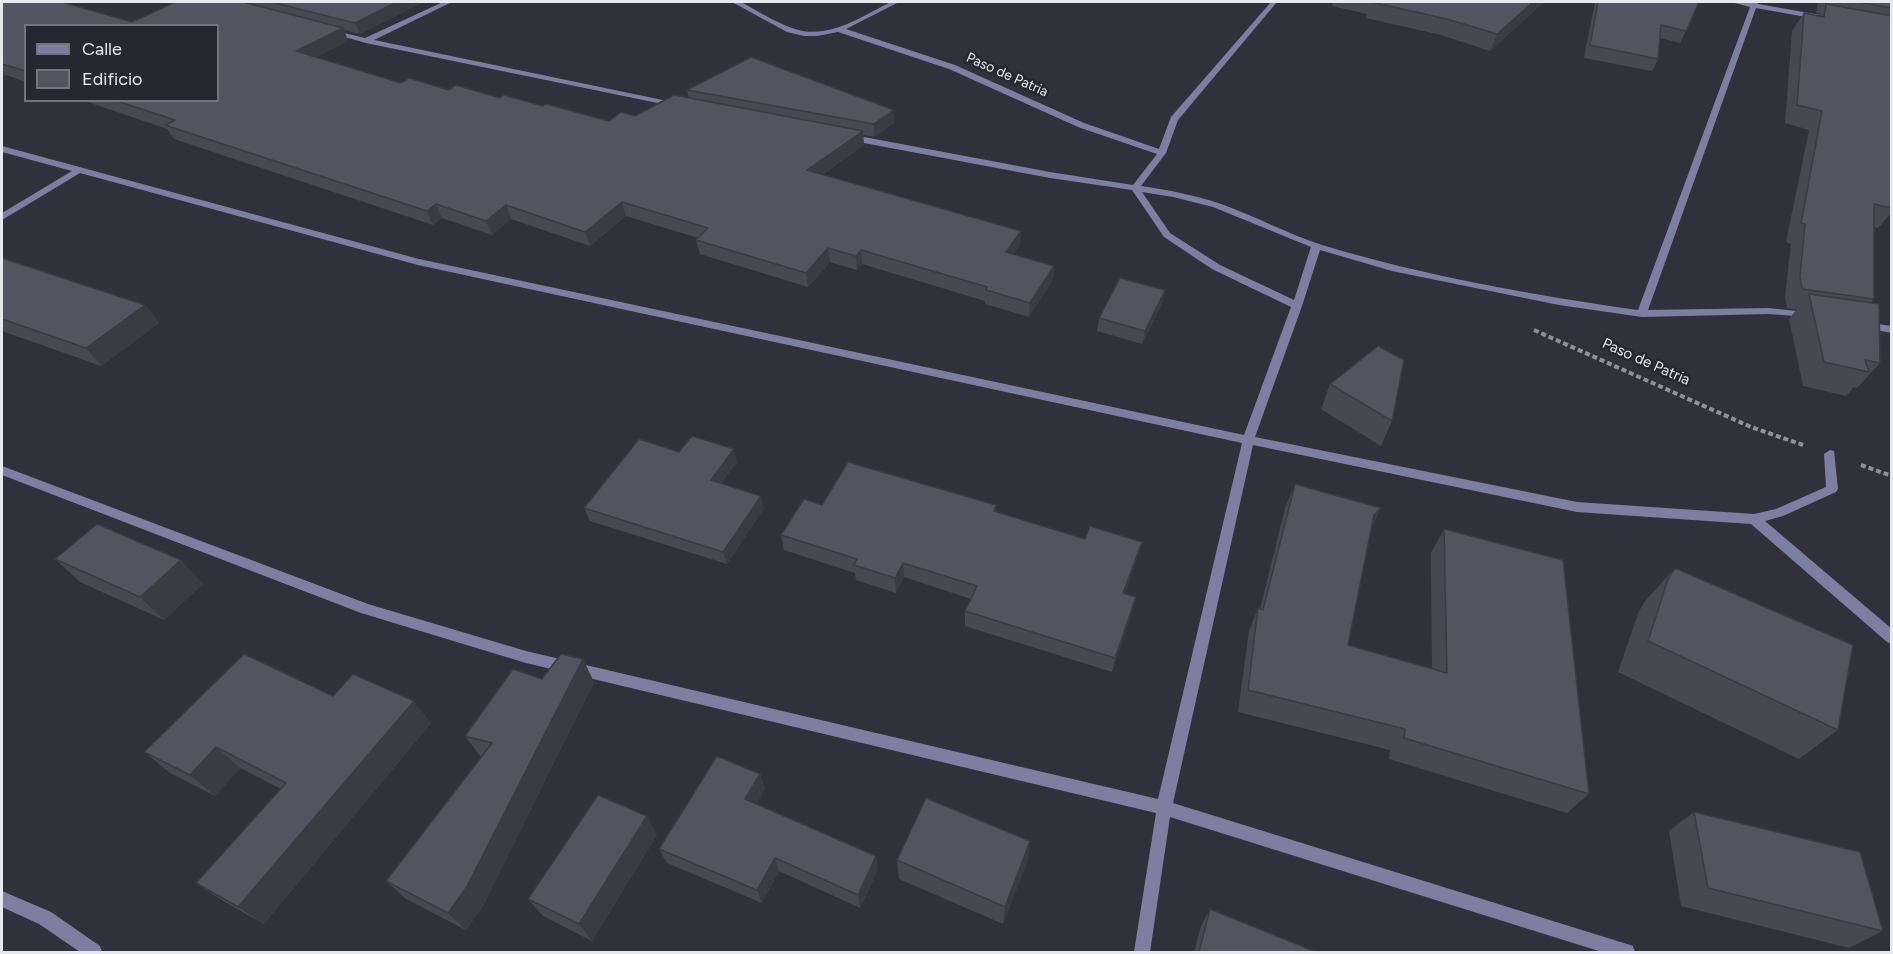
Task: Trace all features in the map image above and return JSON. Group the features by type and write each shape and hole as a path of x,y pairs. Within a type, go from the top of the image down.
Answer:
{"street":[{"path":"366,42 448,2"},
{"path":"736,2 792,31 809,34 826,34 896,2"},
{"path":"1135,188 1162,153 1174,119 1274,2"},
{"path":"1735,2 1754,3 1823,18"},
{"path":"1642,314 1754,3"},
{"name":"Paso de Patria","path":"838,29 952,67 1080,124 1162,153"},
{"path":"326,31 366,42 691,107"},
{"path":"842,136 1050,175 1173,194 1216,205 1316,246 1392,268 1558,302 1642,314 1768,311 1813,316"},
{"path":"2,149 418,262 1248,440 1577,507 1754,519 1779,513 1833,489 1830,454"},
{"path":"2,217 79,170"},
{"path":"1135,188 1149,212 1167,234 1216,267 1297,306"},
{"path":"1142,952 1164,808 1248,440 1297,306 1316,246"},
{"path":"1847,322 1892,330"},
{"path":"2,470 366,609 526,657 1164,808 1627,952"},
{"path":"1754,519 1892,638"},
{"path":"2,899 45,918 94,952"}],"path":[{"name":"Paso de Patria","path":"1534,330 1751,427 1892,476"}],"building":[{"path":"2,2 62,2 132,22 175,2 243,2 343,28 296,51 401,83 409,78 449,90 456,85 500,98 504,95 609,121 621,112 635,116 674,95 863,131 807,170 1021,231 1006,252 1054,266 1030,303 986,290 987,287 861,250 856,256 828,248 806,273 696,240 708,228 622,202 585,232 506,205 486,221 436,204 427,211 165,125 175,120 120,102 219,102 219,24 24,24 24,70 2,64"},
{"path":"271,2 397,2 355,23"},
{"path":"1371,2 1533,2 1497,34 1447,19"},
{"path":"1598,2 1699,2 1686,31 1661,25 1658,59 1590,45"},
{"path":"1859,2 1892,2 1892,8"},
{"path":"1826,4 1892,16 1892,208 1874,204 1874,299 1802,289 1800,277 1805,224 1801,223 1822,111 1797,105 1804,13 1824,17"},
{"path":"751,57 894,110 874,124 687,90"},
{"path":"2,258 145,305 86,348 2,319"},
{"path":"1120,278 1165,290 1145,331 1099,318"},
{"path":"1809,294 1879,304 1880,363 1865,360 1869,372 1824,362"},
{"path":"1378,346 1404,360 1392,421 1330,384"},
{"path":"692,436 734,449 711,480 761,496 723,552 584,508 639,439 679,452"},
{"path":"848,462 996,505 994,511 1085,539 1090,526 1142,542 1123,593 1136,597 1115,658 965,611 977,586 903,563 895,578 854,565 857,559 781,535 804,499 822,505"},
{"path":"1295,484 1381,508 1374,515 1348,645 1447,673 1444,529 1563,560 1589,794 1404,738 1405,729 1248,690 1258,608 1263,610"},
{"path":"97,524 181,560 140,597 55,559"},
{"path":"1675,568 1853,645 1838,730 1648,641 1668,579"},
{"path":"244,654 333,696 353,674 414,701 238,907 196,883 286,783 216,747 190,775 144,752"},
{"path":"561,654 583,659 466,888 448,913 386,881 492,743 465,736 513,669 542,679"},
{"path":"717,756 760,774 745,799 876,856 858,895 775,858 757,890 659,849"},
{"path":"598,795 647,816 579,924 528,899"},
{"path":"926,798 1030,841 1005,907 897,860"},
{"path":"1694,812 1860,852 1883,931 1708,888"},
{"path":"1210,909 1316,952 1199,952"}]}
